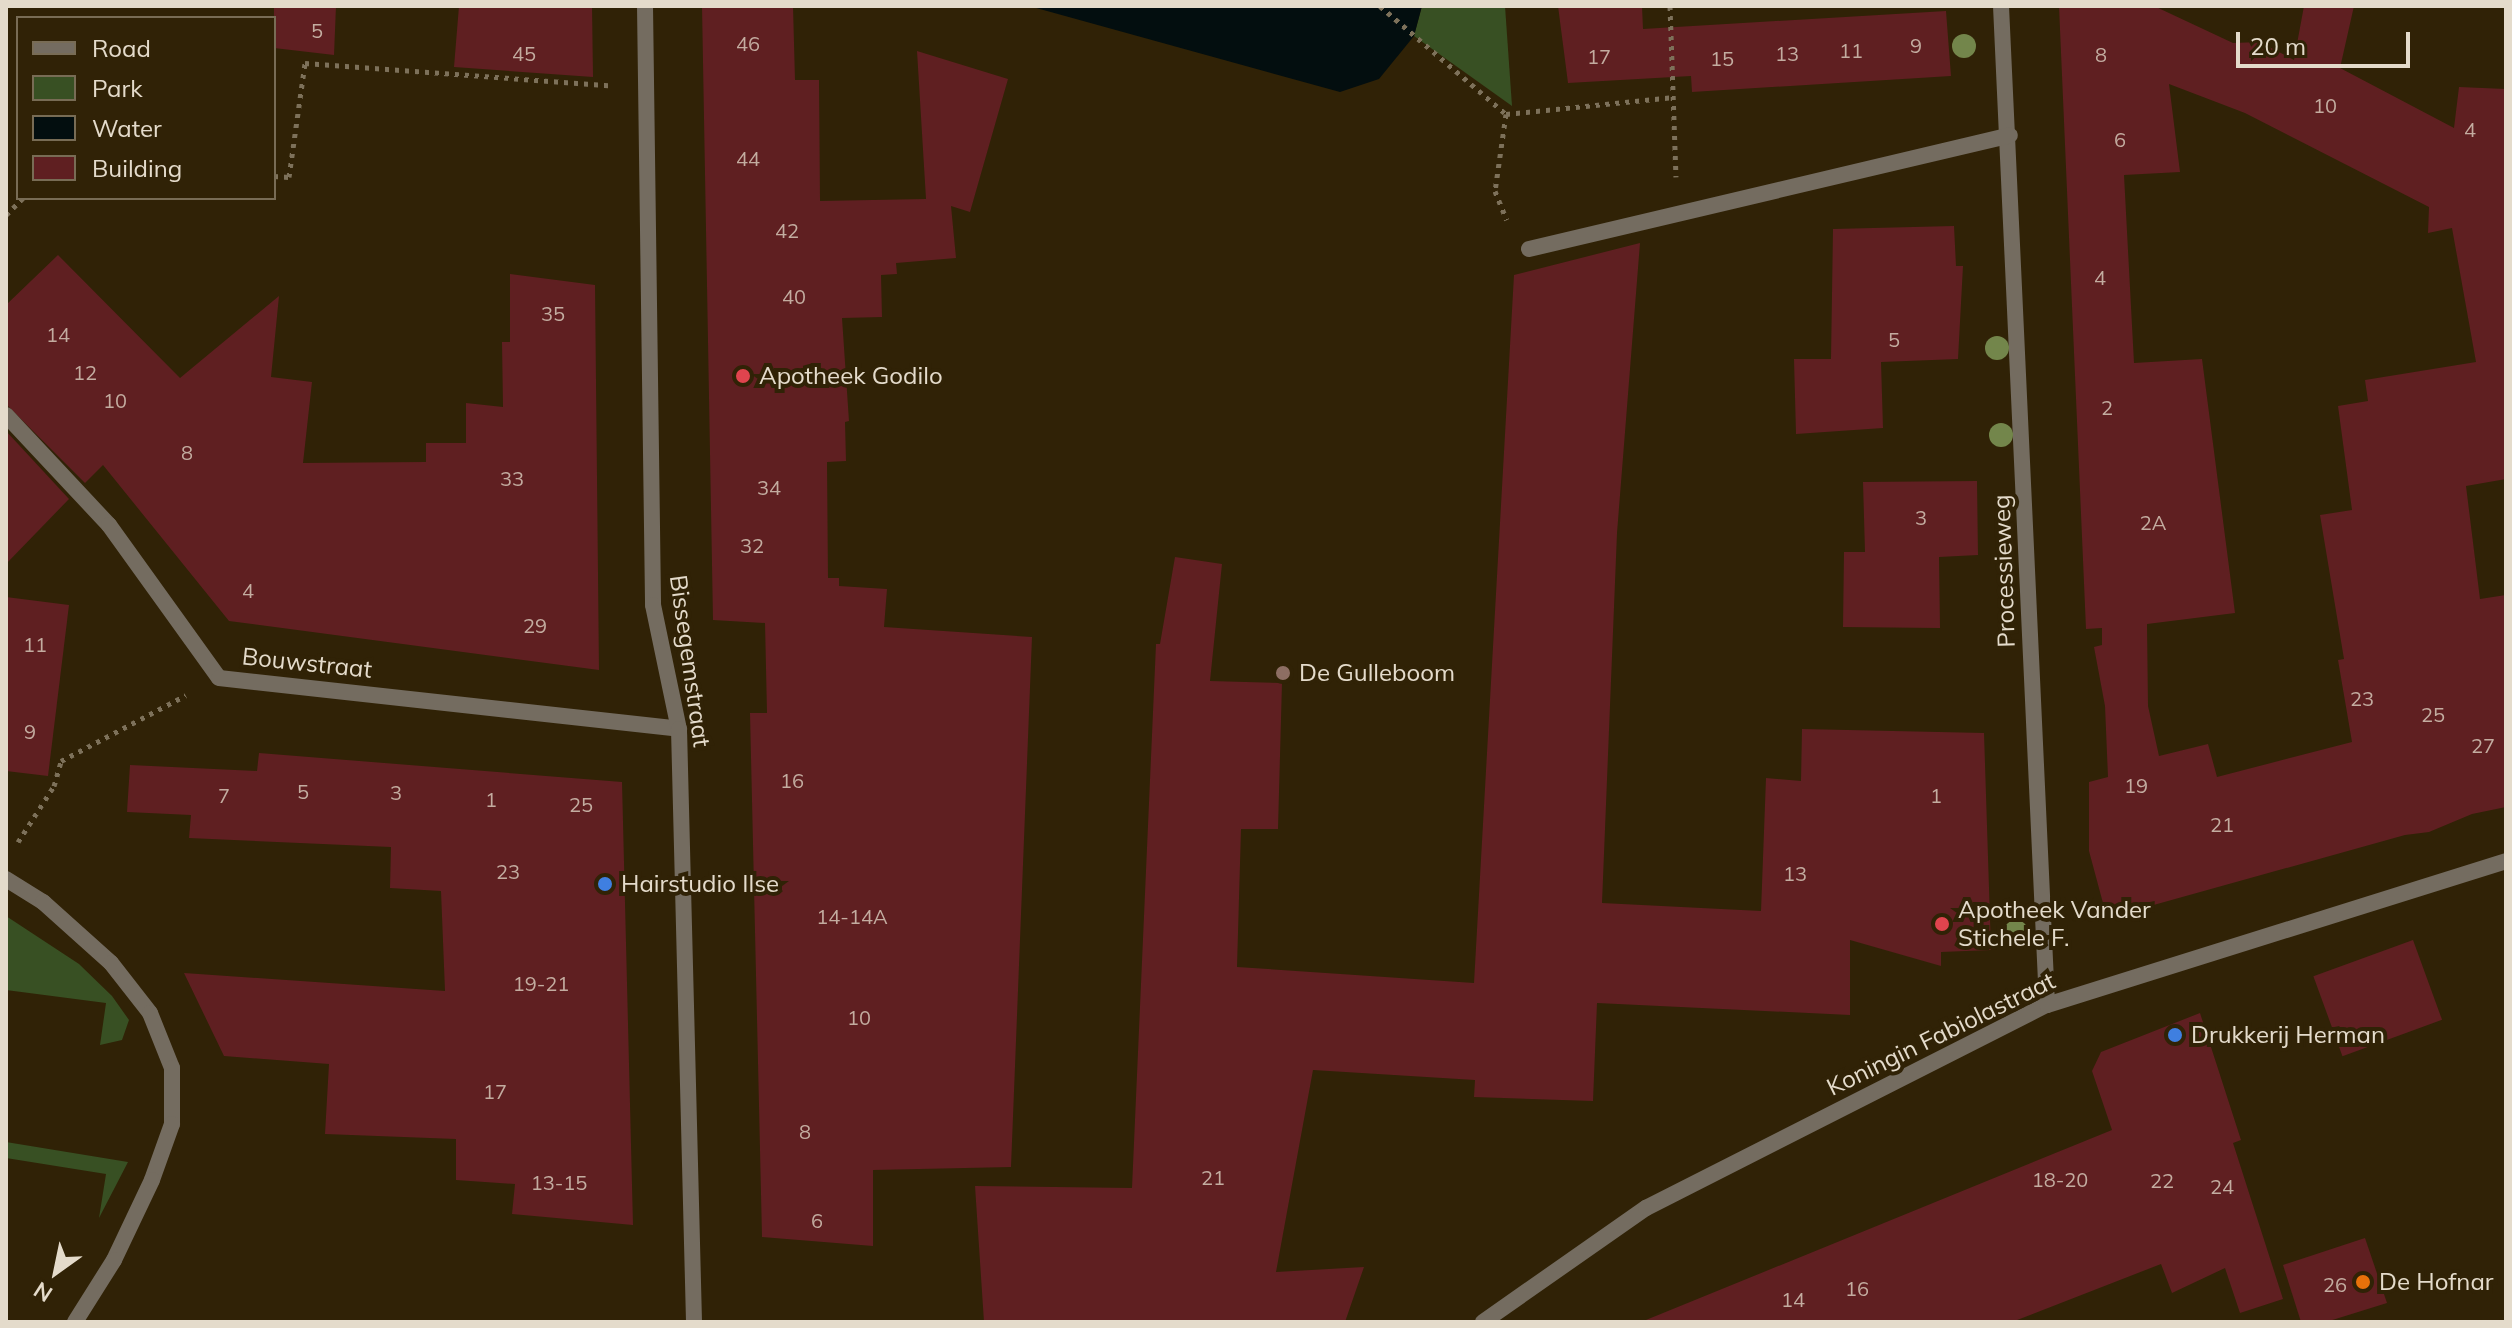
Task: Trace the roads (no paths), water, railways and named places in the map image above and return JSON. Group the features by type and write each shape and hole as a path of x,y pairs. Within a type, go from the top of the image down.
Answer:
{"street":[{"name":"Bissegemstraat","path":"645,6 653,605 679,729 694,1322"},
{"name":"Processieweg","path":"2001,6 2010,135 2047,1005"},
{"path":"1529,249 2010,135"},
{"name":"Bouwstraat","path":"6,415 109,525 219,678 679,729"},
{"name":"Koningin Fabiolastraat","path":"1483,1322 1646,1208 2047,1005 2506,861"},
{"path":"6,879 43,902 111,963 150,1013 172,1068 172,1124 152,1180 114,1260 75,1322"}],"water":[{"path":"1029,6 1422,6 1414,36 1379,79 1340,92"}],"place":[{"name":"Apotheek Godilo","path":"743,376"},
{"name":"De Gulleboom","path":"1283,673"},
{"name":"Hairstudio Ilse","path":"605,884"},
{"name":"Apotheek Vander Stichele F.","path":"1942,924"},
{"name":"Drukkerij Herman","path":"2175,1035"},
{"name":"De Hofnar","path":"2363,1282"}]}
